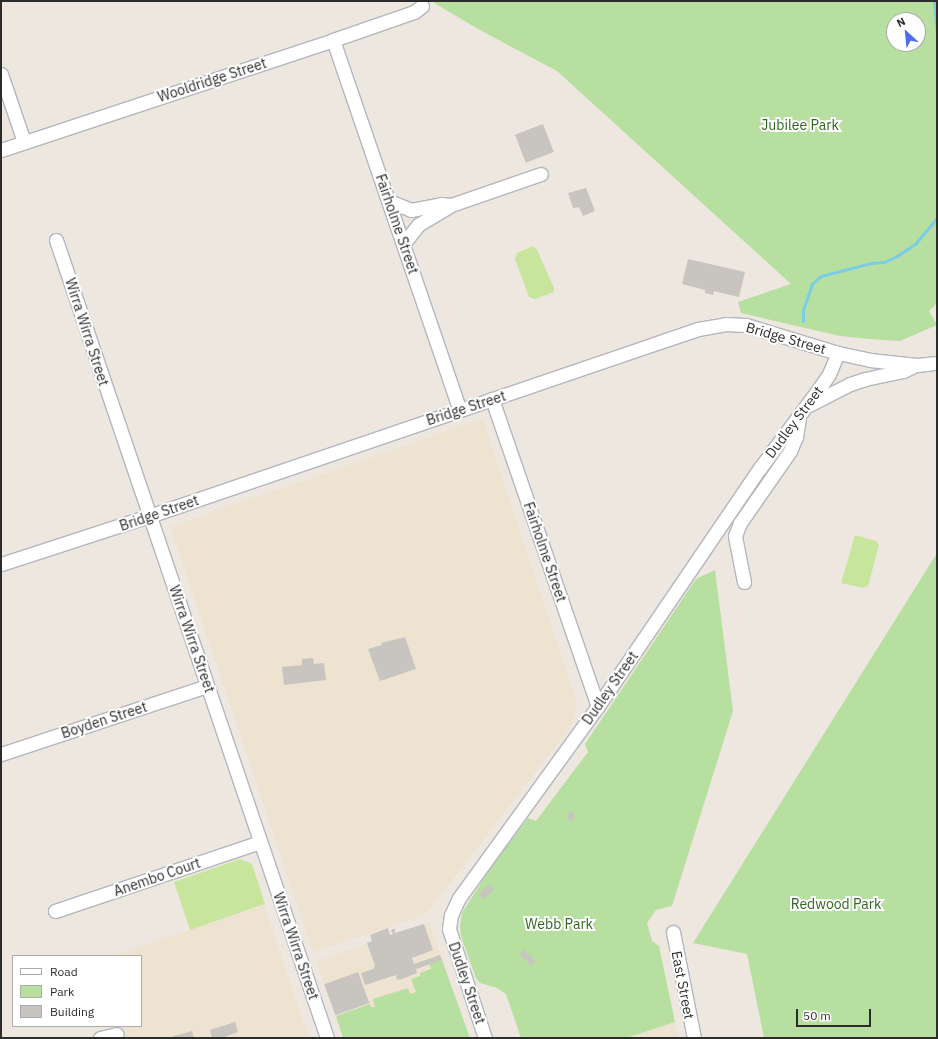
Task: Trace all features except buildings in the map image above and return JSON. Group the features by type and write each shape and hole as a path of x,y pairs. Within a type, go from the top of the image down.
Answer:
{"street":[{"name":"Wooldridge Street","path":"1,150 333,40 414,12 422,6"},
{"name":"Fairholme Street","path":"333,40 404,243 459,410"},
{"path":"1,74 24,142"},
{"path":"404,243 418,225 439,214 451,205 540,174"},
{"path":"389,201 411,210 441,204 451,205"},
{"name":"Wirra Wirra Street","path":"56,240 327,1038"},
{"name":"Bridge Street","path":"1,564 149,516 698,329 714,325 746,325 838,353 890,363 917,365 937,363"},
{"name":"Dudley Street","path":"486,1038 452,938 449,922 459,898 598,706 755,475 829,374 838,353"},
{"path":"744,582 735,536 740,523 790,451 796,437 801,411 850,384 865,379 903,371 917,365"},
{"name":"Fairholme Street","path":"492,399 598,706"},
{"name":"Boyden Street","path":"1,754 207,686"},
{"name":"Anembo Court","path":"54,911 260,842"},
{"name":"East Street","path":"673,932 694,1038"},
{"path":"100,1038 117,1034"}],"shaded area":[{"path":"482,419 576,699 574,722 425,915 313,952 170,527"},
{"path":"264,905 309,1038 126,1038 122,1027 142,1027 142,955 116,955"},
{"path":"429,922 470,1038 343,1038 317,961"},
{"path":"675,1022 679,1038 626,1038"}],"green space":[{"name":"Jubilee Park","path":"434,1 937,1 937,303 929,311 937,325 900,341 840,336 741,313 738,302 791,284 557,71 480,30 434,3"},
{"path":"533,246 537,250 554,288 554,292 535,299 529,297 515,259 517,253"},
{"path":"855,535 876,541 879,545 868,586 863,588 841,583"},
{"name":"Redwood Park","path":"937,553 937,1038 764,1038 747,954 693,943"},
{"name":"Webb Park","path":"715,570 733,711 672,906 656,910 647,923 652,941 659,946 675,1022 626,1038 521,1038 506,994 497,988 480,983 476,978 461,936 460,926 462,913 491,867 528,818 536,821 588,752 585,744 696,579"},
{"path":"240,859 252,864 265,904 190,930 174,882"},
{"path":"442,960 470,1038 343,1038 336,1016 370,1004 371,1007 375,1007 373,999 408,988 410,994 416,992 411,979 420,976 420,973 431,969 429,964"}],"waterway":[{"path":"934,1 937,38"},
{"path":"803,321 803,310 812,284 821,276 871,263 884,262 897,256 915,244 937,218"}]}
